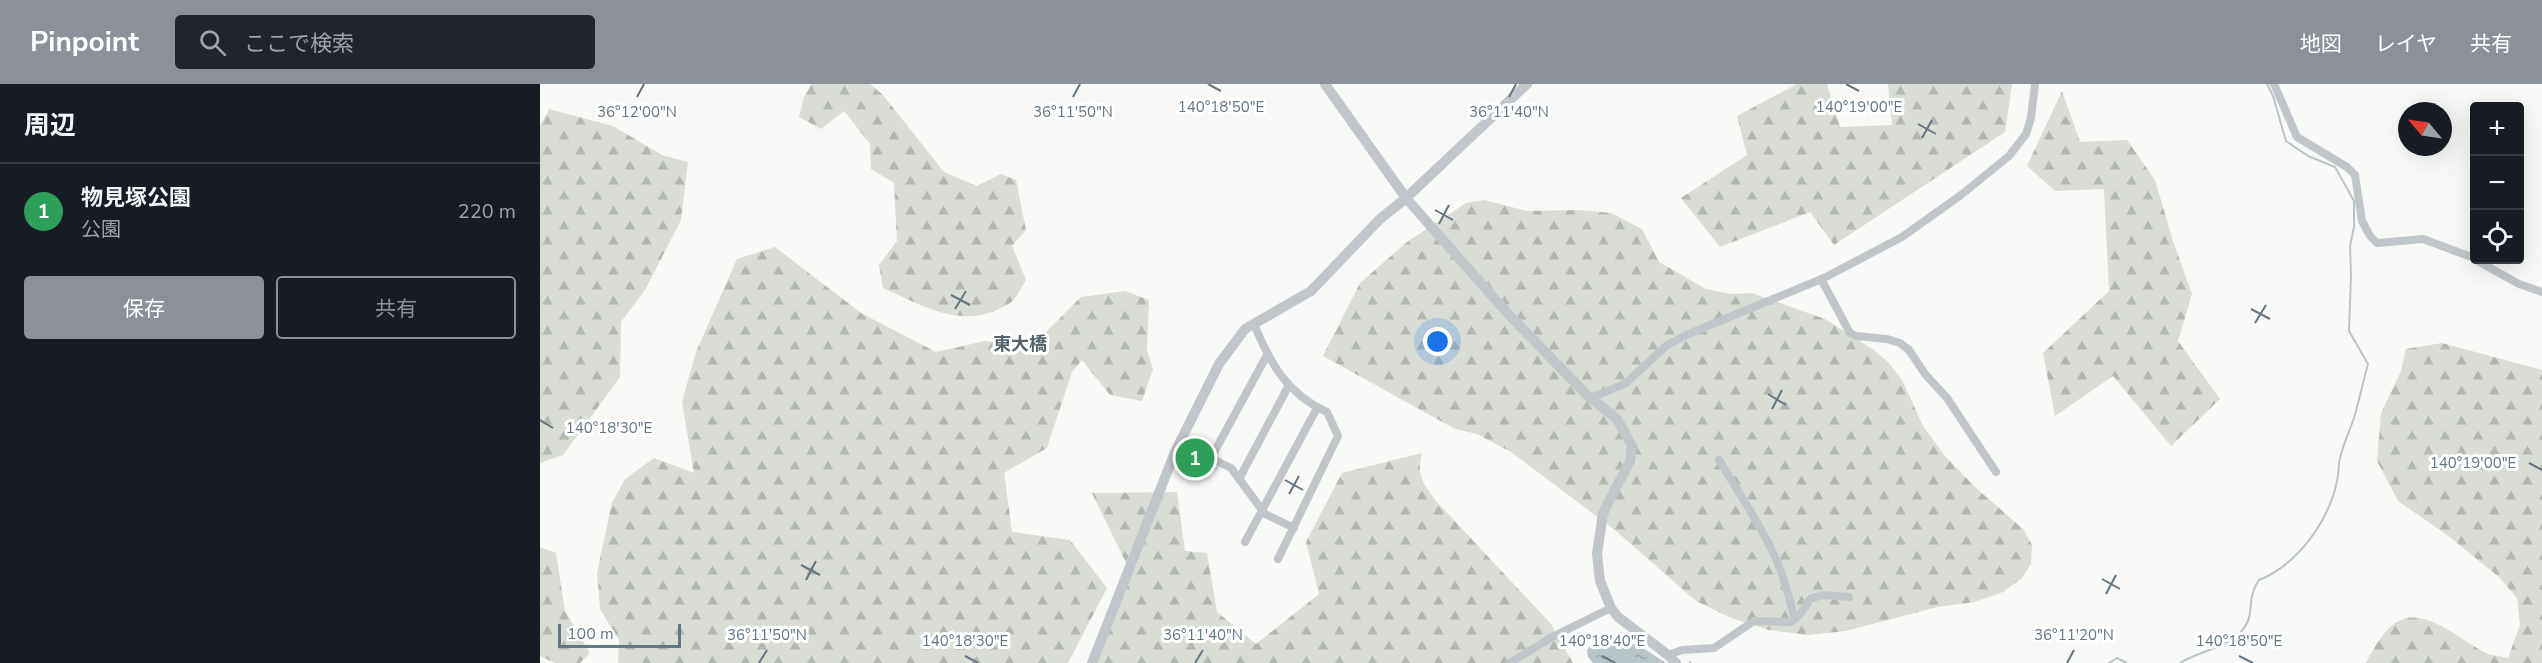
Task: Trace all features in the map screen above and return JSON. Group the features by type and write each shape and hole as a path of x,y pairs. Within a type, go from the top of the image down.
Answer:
{"street":[{"path":"1325,84 1406,198 1509,315 1591,398 1617,419 1632,446 1630,461 1603,513 1597,554 1600,581 1611,608 1635,632 1672,659 1682,650 1714,648 1754,621 1784,623 1795,619 1810,599 1822,595 1849,597"},
{"path":"1092,663 1180,443 1219,364 1245,329 1311,291 1380,219 1406,198 1527,84"},
{"path":"1591,398 1626,383 1666,346 1686,335 1821,279 1902,237 1961,195 2009,156 2026,134 2031,118 2035,84"},
{"path":"2274,84 2297,137 2347,167 2355,175 2362,221 2370,237 2378,243 2423,239 2470,257"},
{"path":"2484,264 2518,284 2542,292"},
{"path":"1821,279 1850,333 1856,336 1887,339 1900,343 1909,350 1925,374 1947,398 1996,472"},
{"path":"1254,324 1267,355 1289,385 1317,408 1327,412 1338,436 1278,559"},
{"path":"1211,458 1267,355"},
{"path":"1239,479 1289,385"},
{"path":"1245,542 1317,408"},
{"path":"1180,443 1231,468 1265,514 1294,528"},
{"path":"1719,460 1749,512 1763,531 1777,560 1795,619"},
{"path":"1510,663 1552,637 1611,608"}],"green space":[{"path":"811,84 870,84 883,95 944,172 977,186 1001,174 1016,180 1026,230 1012,246 1026,280 1013,301 978,316 962,316 930,309 883,288 879,265 897,241 894,183 871,169 870,144 844,111 821,129 799,117 804,97"},
{"path":"1797,84 1827,84 1840,127 1892,125 1888,84 2012,84 2005,132 1834,245 1810,212 1720,247 1681,198 1747,155 1737,116"},
{"path":"2062,91 2080,142 2127,140 2155,180 2192,294 2178,341 2220,399 2171,446 2113,376 2055,416 2043,353 2109,291 2104,189 2055,191 2027,166"},
{"path":"549,109 613,126 662,155 688,162 681,220 645,290 621,322 620,377 563,455 540,463 540,126"},
{"path":"1484,200 1527,211 1579,210 1611,213 1642,229 1659,262 1706,289 1731,294 1752,293 1825,319 1874,350 1889,363 1902,380 1923,426 1944,455 1975,487 2023,529 2032,545 2031,564 2022,578 2003,592 1975,602 1937,607 1846,631 1808,635 1769,630 1731,618 1696,601 1616,531 1511,452 1477,434 1455,429 1323,356 1360,283 1407,242 1466,203"},
{"path":"775,247 861,313 936,352 985,341 1031,347 1081,297 1125,291 1149,300 1147,351 1153,369 1142,401 1110,395 1082,360 1072,372 1047,448 1004,473 1012,532 1070,540 1107,588 1068,663 618,663 619,640 600,609 597,573 612,503 625,479 654,458 694,473 682,402 696,352 737,259"},
{"path":"2442,343 2542,370 2542,663 2366,663 2388,629 2408,618 2431,621 2486,653 2508,658 2520,625 2517,598 2499,577 2447,535 2398,501 2377,461 2381,413 2401,371 2406,349"},
{"path":"1184,449 1219,468 1196,481"},
{"path":"1422,453 1420,474 1431,495 1551,624 1573,663 1087,663 1131,573 1092,493 1177,492 1185,551 1207,553 1217,612 1256,644 1319,594 1306,542 1342,473"},
{"path":"540,547 556,553 565,611 590,653 580,663 555,663 540,656"}],"water":[{"path":"1599,637 1632,645 1635,643 1666,663 1593,663 1588,657 1587,650"}],"waterway":[{"path":"2180,663 2236,637 2248,621 2253,591 2259,580 2286,564 2298,553 2319,526 2333,496 2341,453 2354,418 2368,364 2349,331 2350,246 2354,227 2354,201 2335,167 2308,156 2286,141 2273,96 2267,84"},
{"path":"2109,663 2117,658 2127,663"}],"place":[{"name":"物見塚公園","path":"1195,458"}],"district":[{"name":"東大橋","path":"1020,344"}]}
